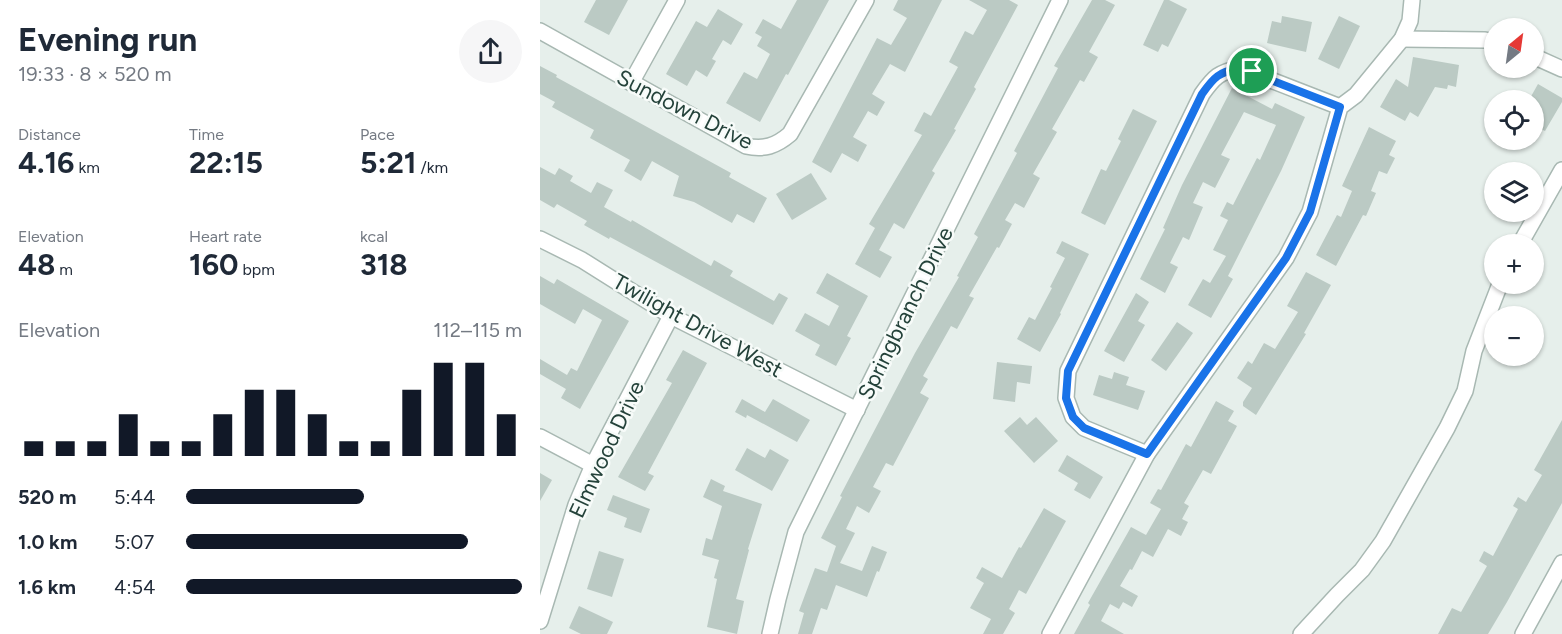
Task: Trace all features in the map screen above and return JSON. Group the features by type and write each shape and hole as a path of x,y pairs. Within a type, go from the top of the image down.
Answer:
{"street":[{"path":"631,83 677,0"},
{"name":"Sundown Drive","path":"540,31 746,146 770,147 781,142 790,134 866,0"},
{"name":"Springbranch Drive","path":"770,634 796,532 1060,0"},
{"path":"1050,634 1147,454 1286,258 1310,212 1340,107 1356,95 1402,39 1410,21 1412,0"},
{"path":"1402,39 1484,42"},
{"path":"1544,61 1562,69"},
{"path":"1147,454 1084,428 1078,423 1073,417 1066,398 1068,371 1202,94 1214,77 1228,70 1240,68 1340,107"},
{"path":"1526,234 1562,170"},
{"name":"Twilight Drive West","path":"540,239 582,260 671,316 857,410"},
{"path":"1301,634 1362,570 1383,541 1447,428 1465,391 1474,351 1496,294"},
{"name":"Elmwood Drive","path":"540,621 576,505 593,465 671,316"},
{"path":"540,437 593,465"},
{"path":"1523,634 1562,563"}],"building":[{"path":"596,0 628,0 609,35 584,22"},
{"path":"797,0 829,0 760,122 726,103 744,72 757,79 770,54 757,46 762,37 755,33 763,19 781,29"},
{"path":"898,0 942,0 905,72 890,64 872,94 885,102 877,116 868,111 853,137 867,145 858,162 842,153 831,173 812,162 877,38 891,45 907,18 893,10"},
{"path":"969,0 1009,0 1018,5 974,87 976,89 954,129 956,130 932,171 935,173 904,229 894,223 879,250 892,257 880,278 855,264 875,228 869,224 922,135 914,131 924,112 931,116 958,67 949,62 965,31 973,35 987,10"},
{"path":"1092,0 1105,0 1115,5 1089,52 1098,57 1084,82 1080,80 1052,129 1057,132 1033,174 1040,178 1024,208 1015,203 1005,220 1012,224 969,296 974,298 957,329 951,326 923,376 928,379 920,393 929,398 893,466 886,463 873,487 881,491 869,513 857,506 846,529 855,533 840,563 862,571 872,546 887,552 879,572 877,571 867,597 836,585 827,610 821,608 812,634 798,634 804,613 799,611 815,568 827,572 836,546 821,538 842,497 840,496 915,353 959,277 957,276 978,237 974,234 1058,68 1054,66"},
{"path":"1164,0 1169,0 1187,9 1168,47 1162,44 1158,52 1143,45"},
{"path":"718,9 743,24 731,45 723,40 712,59 716,61 707,77 696,70 687,86 666,74 696,21 707,27"},
{"path":"1282,16 1312,22 1306,52 1267,43 1272,21 1281,23"},
{"path":"1339,16 1360,26 1339,69 1318,59"},
{"path":"1413,57 1459,65 1456,87 1448,85 1447,89 1435,87 1418,117 1410,112 1405,121 1380,107 1396,79 1408,87"},
{"path":"540,66 731,173 729,177 767,198 754,223 737,214 732,223 694,202 673,196 679,176 652,161 641,181 624,171 630,160 590,138 594,130 552,107 555,102 540,94"},
{"path":"1538,84 1562,98 1562,102 1545,131 1544,90 1535,90"},
{"path":"1232,88 1272,109 1275,103 1305,117 1281,171 1228,276 1233,279 1211,318 1188,305 1203,279 1210,283 1226,256 1213,250 1228,220 1220,216 1227,202 1233,205 1257,158 1260,160 1276,125 1244,112 1221,155 1230,159 1215,188 1203,182 1193,203 1203,207 1189,240 1183,237 1170,263 1178,267 1165,293 1140,279 1165,229 1163,228 1182,185"},
{"path":"1133,109 1157,121 1105,225 1081,213 1101,169 1106,171 1121,141 1118,139"},
{"path":"1369,127 1396,141 1389,155 1395,158 1387,174 1379,171 1371,191 1376,193 1366,216 1363,215 1336,266 1316,255 1337,215 1341,217 1352,191 1342,186"},
{"path":"540,167 555,175 559,168 573,176 570,181 591,193 597,182 613,190 604,207 631,222 632,220 711,266 714,260 733,271 730,276 774,301 779,293 788,298 773,325 584,225 587,221 557,204 554,208 540,200"},
{"path":"811,173 827,199 792,220 776,194"},
{"path":"1062,241 1089,254 1040,352 1017,339 1029,317 1035,320 1052,288 1050,287 1065,258 1056,253"},
{"path":"1306,272 1331,285 1304,333 1306,334 1256,415 1243,406 1252,388 1237,378 1248,361 1252,364 1264,343 1275,349 1298,312 1287,306"},
{"path":"827,273 868,296 847,336 851,338 836,366 815,355 820,345 795,331 805,313 829,326 839,306 816,293"},
{"path":"540,276 554,284 557,279 629,321 580,409 561,398 566,389 540,374 540,359 567,375 571,368 577,371 602,320 583,309 575,324 540,304"},
{"path":"1136,293 1149,302 1138,321 1145,325 1124,362 1104,351"},
{"path":"1177,322 1193,333 1166,371 1151,360"},
{"path":"683,350 707,363 648,473 654,476 645,491 618,477 672,383 666,380"},
{"path":"997,362 1032,366 1030,384 1017,382 1015,402 993,399"},
{"path":"1114,372 1129,377 1126,385 1145,391 1138,410 1093,395 1099,375 1112,379"},
{"path":"742,399 765,412 773,399 810,420 797,442 747,415 746,418 735,412"},
{"path":"1216,401 1234,411 1228,421 1237,426 1211,474 1203,470 1184,503 1189,506 1182,519 1188,522 1181,536 1168,529 1153,557 1142,551 1120,586 1138,596 1132,607 1123,602 1119,609 1110,604 1101,621 1124,634 1074,634 1090,605 1088,603 1131,527 1146,535 1161,509 1150,503 1158,489 1161,490 1186,444 1191,447"},
{"path":"1020,417 1027,425 1036,417 1058,441 1034,463 1004,431"},
{"path":"1562,420 1562,503 1507,602 1488,634 1438,634 1452,608 1461,612 1487,566 1479,561 1484,551 1493,556 1518,509 1513,506 1518,497 1526,502 1542,475 1534,470"},
{"path":"747,448 765,458 770,449 789,460 772,491 735,470"},
{"path":"1067,455 1103,477 1090,499 1074,490 1078,483 1058,471"},
{"path":"540,473 552,480 540,501"},
{"path":"711,479 725,486 723,491 762,504 736,599 744,601 737,634 707,627 719,560 702,555 706,538 712,540 722,506 703,497"},
{"path":"613,495 650,509 641,533 624,527 627,518 607,510"},
{"path":"1044,508 1066,521 1026,594 1019,590 1009,609 1015,613 1003,634 983,634 991,619 970,608 984,583 976,578 982,567 1002,578"},
{"path":"599,551 624,559 612,597 587,589"},
{"path":"579,606 613,622 607,634 581,634 569,628"}],"route":[{"path":"1240,68 1252,71 1340,107 1310,212 1286,258 1147,454 1084,428 1073,417 1066,398 1068,371 1202,94 1214,77 1228,70 1240,68"}]}
